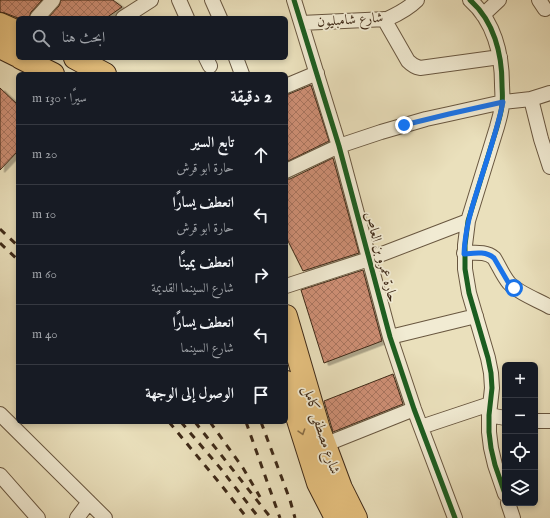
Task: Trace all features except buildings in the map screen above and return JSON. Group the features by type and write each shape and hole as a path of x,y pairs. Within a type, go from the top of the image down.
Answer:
{"main road":[{"path":"0,24 16,31"},
{"path":"0,47 16,55"},
{"path":"25,60 49,72"},
{"path":"79,60 101,72"},
{"name":"شارع مصطفى كامل","path":"288,323 318,429 340,488 356,518"},
{"name":"شارع مصطفى كامل","path":"288,388 318,482 336,518"}],"street":[{"path":"39,16 53,0"},
{"path":"126,16 151,0"},
{"path":"179,0 186,16"},
{"path":"212,0 219,16"},
{"name":"حارة عمرو بن العاص","path":"294,0 339,146 390,337 414,409 455,518"},
{"name":"شارع شامبليون","path":"301,23 384,19 399,14 410,7 417,0"},
{"path":"470,0 483,15 490,28 496,42 502,72 503,102 497,127 468,221 464,245 465,269 469,293 491,373 492,388 489,432 495,465 502,485"},
{"path":"483,15 499,0"},
{"path":"384,19 408,61 416,67 420,68 500,57"},
{"path":"237,60 241,72"},
{"path":"288,85 316,73"},
{"path":"288,170 339,146 381,132 426,119 503,102 531,99 550,93"},
{"path":"531,99 540,139 550,167"},
{"path":"288,285 369,259 468,221"},
{"path":"464,254 484,253 491,256 494,258 508,282 514,288 550,307"},
{"path":"390,337 476,316"},
{"path":"324,444 414,409"},
{"path":"421,427 490,409 502,416"},
{"path":"0,414 105,518"},
{"path":"538,422 550,422"},
{"path":"0,475 5,491 38,518"},
{"path":"77,518 89,502"},
{"path":"509,506 513,518"}],"railway":[{"path":"0,229 16,244"},
{"path":"0,243 16,258"},
{"path":"171,424 247,518"},
{"path":"183,424 221,469 259,518"},
{"path":"197,424 271,518"},
{"path":"211,424 243,468 260,497"},
{"path":"247,424 280,518"},
{"path":"262,424 290,500 295,518"}],"cycle path":[{"path":"294,0 339,146 390,337 414,409 455,518"},
{"path":"470,0 478,8 491,28 498,50 502,73 501,112 468,221 465,245 465,269 469,293 491,373 492,388 489,432 495,465 502,485"}],"route":[{"path":"404,125 503,102 497,127 468,221 464,254 484,253 494,258 508,282 514,288"}]}
